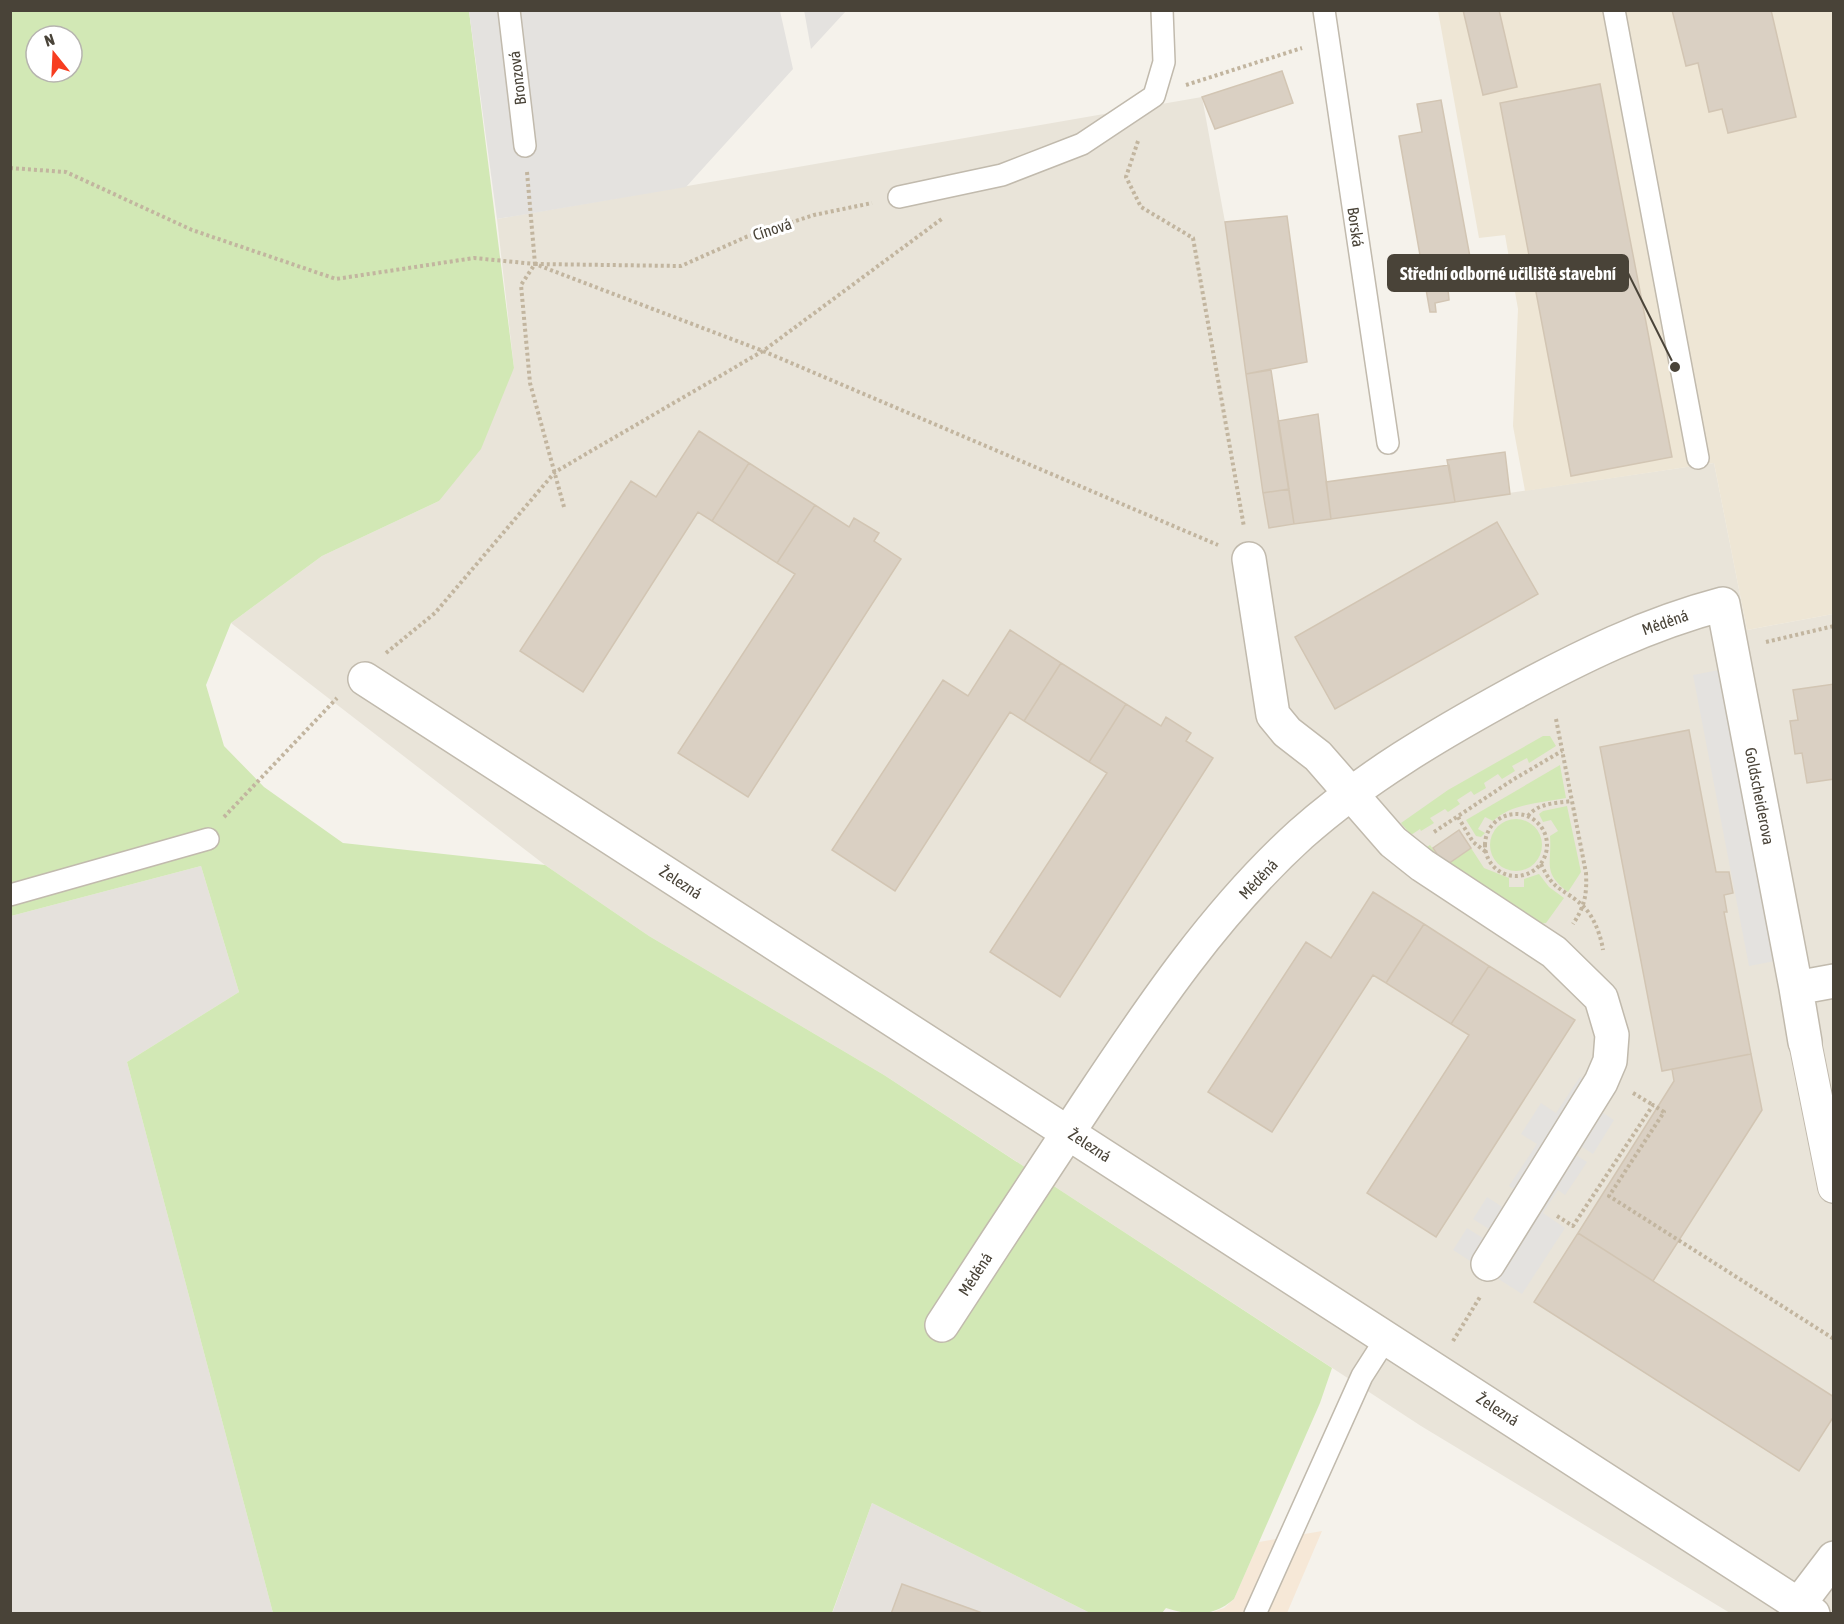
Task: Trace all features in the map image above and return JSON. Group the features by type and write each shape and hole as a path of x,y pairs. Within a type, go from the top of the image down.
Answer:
{"street":[{"path":"1249,559 1273,715 1287,732 1318,756 1393,842 1554,952 1601,998 1612,1035 1610,1061 1601,1082 1488,1264"},
{"name":"Měděná","path":"942,1324 1140,1024 1199,946 1258,876 1302,834 1351,794 1430,742 1562,667 1616,640 1676,616 1723,604"},
{"name":"Goldscheiderova","path":"1723,604 1833,1187"},
{"name":"Železná","path":"364,675 1806,1609"},
{"path":"1796,988 1833,981"},
{"path":"1806,1609 1833,1558"}],"lane":[{"name":"Bronzová","path":"509,10 525,146"},
{"path":"899,197 1002,175 1082,144 1154,96 1164,62 1162,10"},
{"name":"Borská","path":"1324,10 1388,442"},
{"path":"1614,10 1698,458"},
{"path":"10,895 208,839"},
{"path":"1256,1614 1362,1376 1387,1337"}],"path":[{"path":"1249,559 1193,238 1141,207 1126,177 1154,96 1328,39"},
{"path":"525,146 535,264 521,285 530,383 564,507"},
{"path":"10,168 66,172 192,230 336,279 474,258 535,264 763,351 1249,559"},
{"name":"Cínová","path":"535,264 681,266 746,237 814,215 899,197"},
{"path":"208,839 229,811 364,675 435,613 555,472 763,351 945,217"},
{"path":"1733,649 1833,626"},
{"path":"1554,952 1584,907 1587,892 1586,873 1556,719"},
{"path":"1407,853 1514,779 1562,751"},
{"path":"1528,816 1543,805 1572,801"},
{"path":"1458,817 1473,842 1486,852 1498,870 1513,876 1533,871 1541,864 1546,854 1547,838 1539,824 1528,816 1509,814 1495,822 1486,836 1486,852"},
{"path":"1541,864 1552,885 1584,907 1601,935 1603,952 1601,998"},
{"path":"1632,1092 1664,1112 1609,1196 1833,1339"},
{"path":"1529,1198 1573,1226 1653,1105"},
{"path":"1436,1369 1492,1277 1488,1264"}],"shaded area":[{"path":"804,10 846,10 846,11 811,49"},
{"path":"469,11 780,11 793,69 686,187 497,219"},
{"path":"1438,11 1833,11 1833,614 1747,630 1714,463 1525,491 1513,426 1518,309 1505,235 1479,238"},
{"path":"1202,97 1225,222 1269,528 1714,463 1747,630 1833,614 1833,1613 1730,1613 1421,1426 884,1075 649,936 545,865 231,623 322,556 439,501 514,368 497,219"},
{"path":"1719,670 1775,961 1749,966 1693,675"},
{"path":"201,866 239,992 127,1062 273,1613 11,1614 11,916"},
{"path":"1580,1077 1590,1082 1594,1107 1614,1120 1593,1154 1573,1141 1568,1150 1587,1162 1565,1195 1558,1190 1543,1213 1565,1228 1522,1294 1453,1250 1467,1228 1486,1240 1492,1231 1473,1219 1487,1197 1507,1210 1518,1192 1509,1186 1537,1144 1521,1134 1541,1103 1556,1113"},
{"path":"872,1503 1090,1613 832,1614"},
{"path":"1322,1531 1287,1613 1207,1614 1224,1608 1234,1599 1259,1542"}],"green space":[{"path":"11,11 469,11 514,368 481,449 439,501 322,556 231,623 206,685 224,746 264,787 343,843 545,865 649,936 884,1075 1332,1368 1320,1403 1234,1599 1218,1609 1201,1613 1166,1608 1162,1613 1090,1613 872,1503 832,1613 273,1613 127,1062 239,992 201,866 11,916"},
{"path":"1543,736 1550,736 1556,746 1529,763 1527,758 1512,766 1515,771 1502,779 1498,774 1484,783 1486,788 1474,795 1471,791 1457,800 1460,804 1448,812 1445,809 1430,818 1434,823 1421,831 1420,829 1411,835 1401,823 1448,790"},
{"path":"1560,765 1566,798 1518,807 1493,821 1485,817 1478,829 1485,833 1481,837 1476,836 1466,820"},
{"path":"1567,806 1581,872 1568,892 1554,879 1550,867 1550,836 1558,831 1551,820 1543,822 1539,814"},
{"path":"1511,819 1521,819 1530,823 1538,831 1542,845 1538,859 1530,867 1521,871 1511,871 1502,867 1494,859 1490,850 1490,840 1494,831 1502,823"},
{"path":"1430,845 1445,865 1471,848 1484,868 1509,878 1509,887 1524,887 1524,879 1539,874 1549,887 1564,898 1546,923 1526,925 1523,918 1526,913 1498,896 1495,901 1488,902 1485,896 1489,889 1460,872 1456,878 1445,874 1422,850"}],"building":[{"path":"1463,10 1499,10 1517,87 1483,95"},
{"path":"1672,10 1771,10 1796,117 1728,133 1722,109 1709,112 1698,63 1686,66"},
{"path":"1282,71 1293,103 1215,129 1202,97"},
{"path":"1600,84 1672,457 1571,476 1500,103"},
{"path":"1441,100 1475,284 1448,289 1449,300 1435,303 1436,312 1430,312 1399,136 1422,132 1417,104"},
{"path":"1287,216 1307,362 1246,374 1225,222"},
{"path":"1271,370 1289,489 1263,493 1246,374"},
{"path":"1318,414 1331,519 1294,524 1278,421"},
{"path":"699,431 749,463 712,521 698,512 583,692 520,651 631,481 656,497"},
{"path":"1505,452 1510,494 1455,502 1447,460"},
{"path":"749,463 815,505 777,563 712,521"},
{"path":"1449,465 1455,502 1331,519 1326,482"},
{"path":"1289,489 1294,524 1269,528 1263,493"},
{"path":"815,505 849,527 854,518 879,533 874,541 901,559 748,797 678,753 795,574 777,563"},
{"path":"1497,522 1538,594 1335,709 1295,637"},
{"path":"1010,630 1061,663 1024,721 1010,712 895,891 832,850 943,680 968,696"},
{"path":"1061,663 1126,704 1089,762 1024,721"},
{"path":"1834,684 1834,779 1807,783 1802,753 1795,754 1790,721 1798,720 1793,690"},
{"path":"1126,704 1161,726 1166,717 1191,733 1186,741 1213,758 1060,997 990,952 1107,773 1089,762"},
{"path":"1689,730 1716,872 1729,872 1733,893 1724,895 1727,912 1724,912 1751,1054 1662,1071 1600,747"},
{"path":"1459,830 1471,848 1445,866 1433,848"},
{"path":"1373,892 1424,924 1386,983 1373,975 1272,1132 1208,1092 1306,942 1331,958"},
{"path":"1424,924 1489,966 1451,1024 1386,983"},
{"path":"1489,966 1575,1020 1436,1237 1367,1193 1469,1035 1451,1024"},
{"path":"1751,1054 1762,1110 1653,1281 1578,1233 1674,1081 1672,1069"},
{"path":"1578,1233 1834,1397 1834,1416 1799,1471 1534,1302"},
{"path":"902,1584 985,1614 891,1614"}],"place":[{"name":"Střední odborné učiliště stavební","path":"1675,367"}]}
